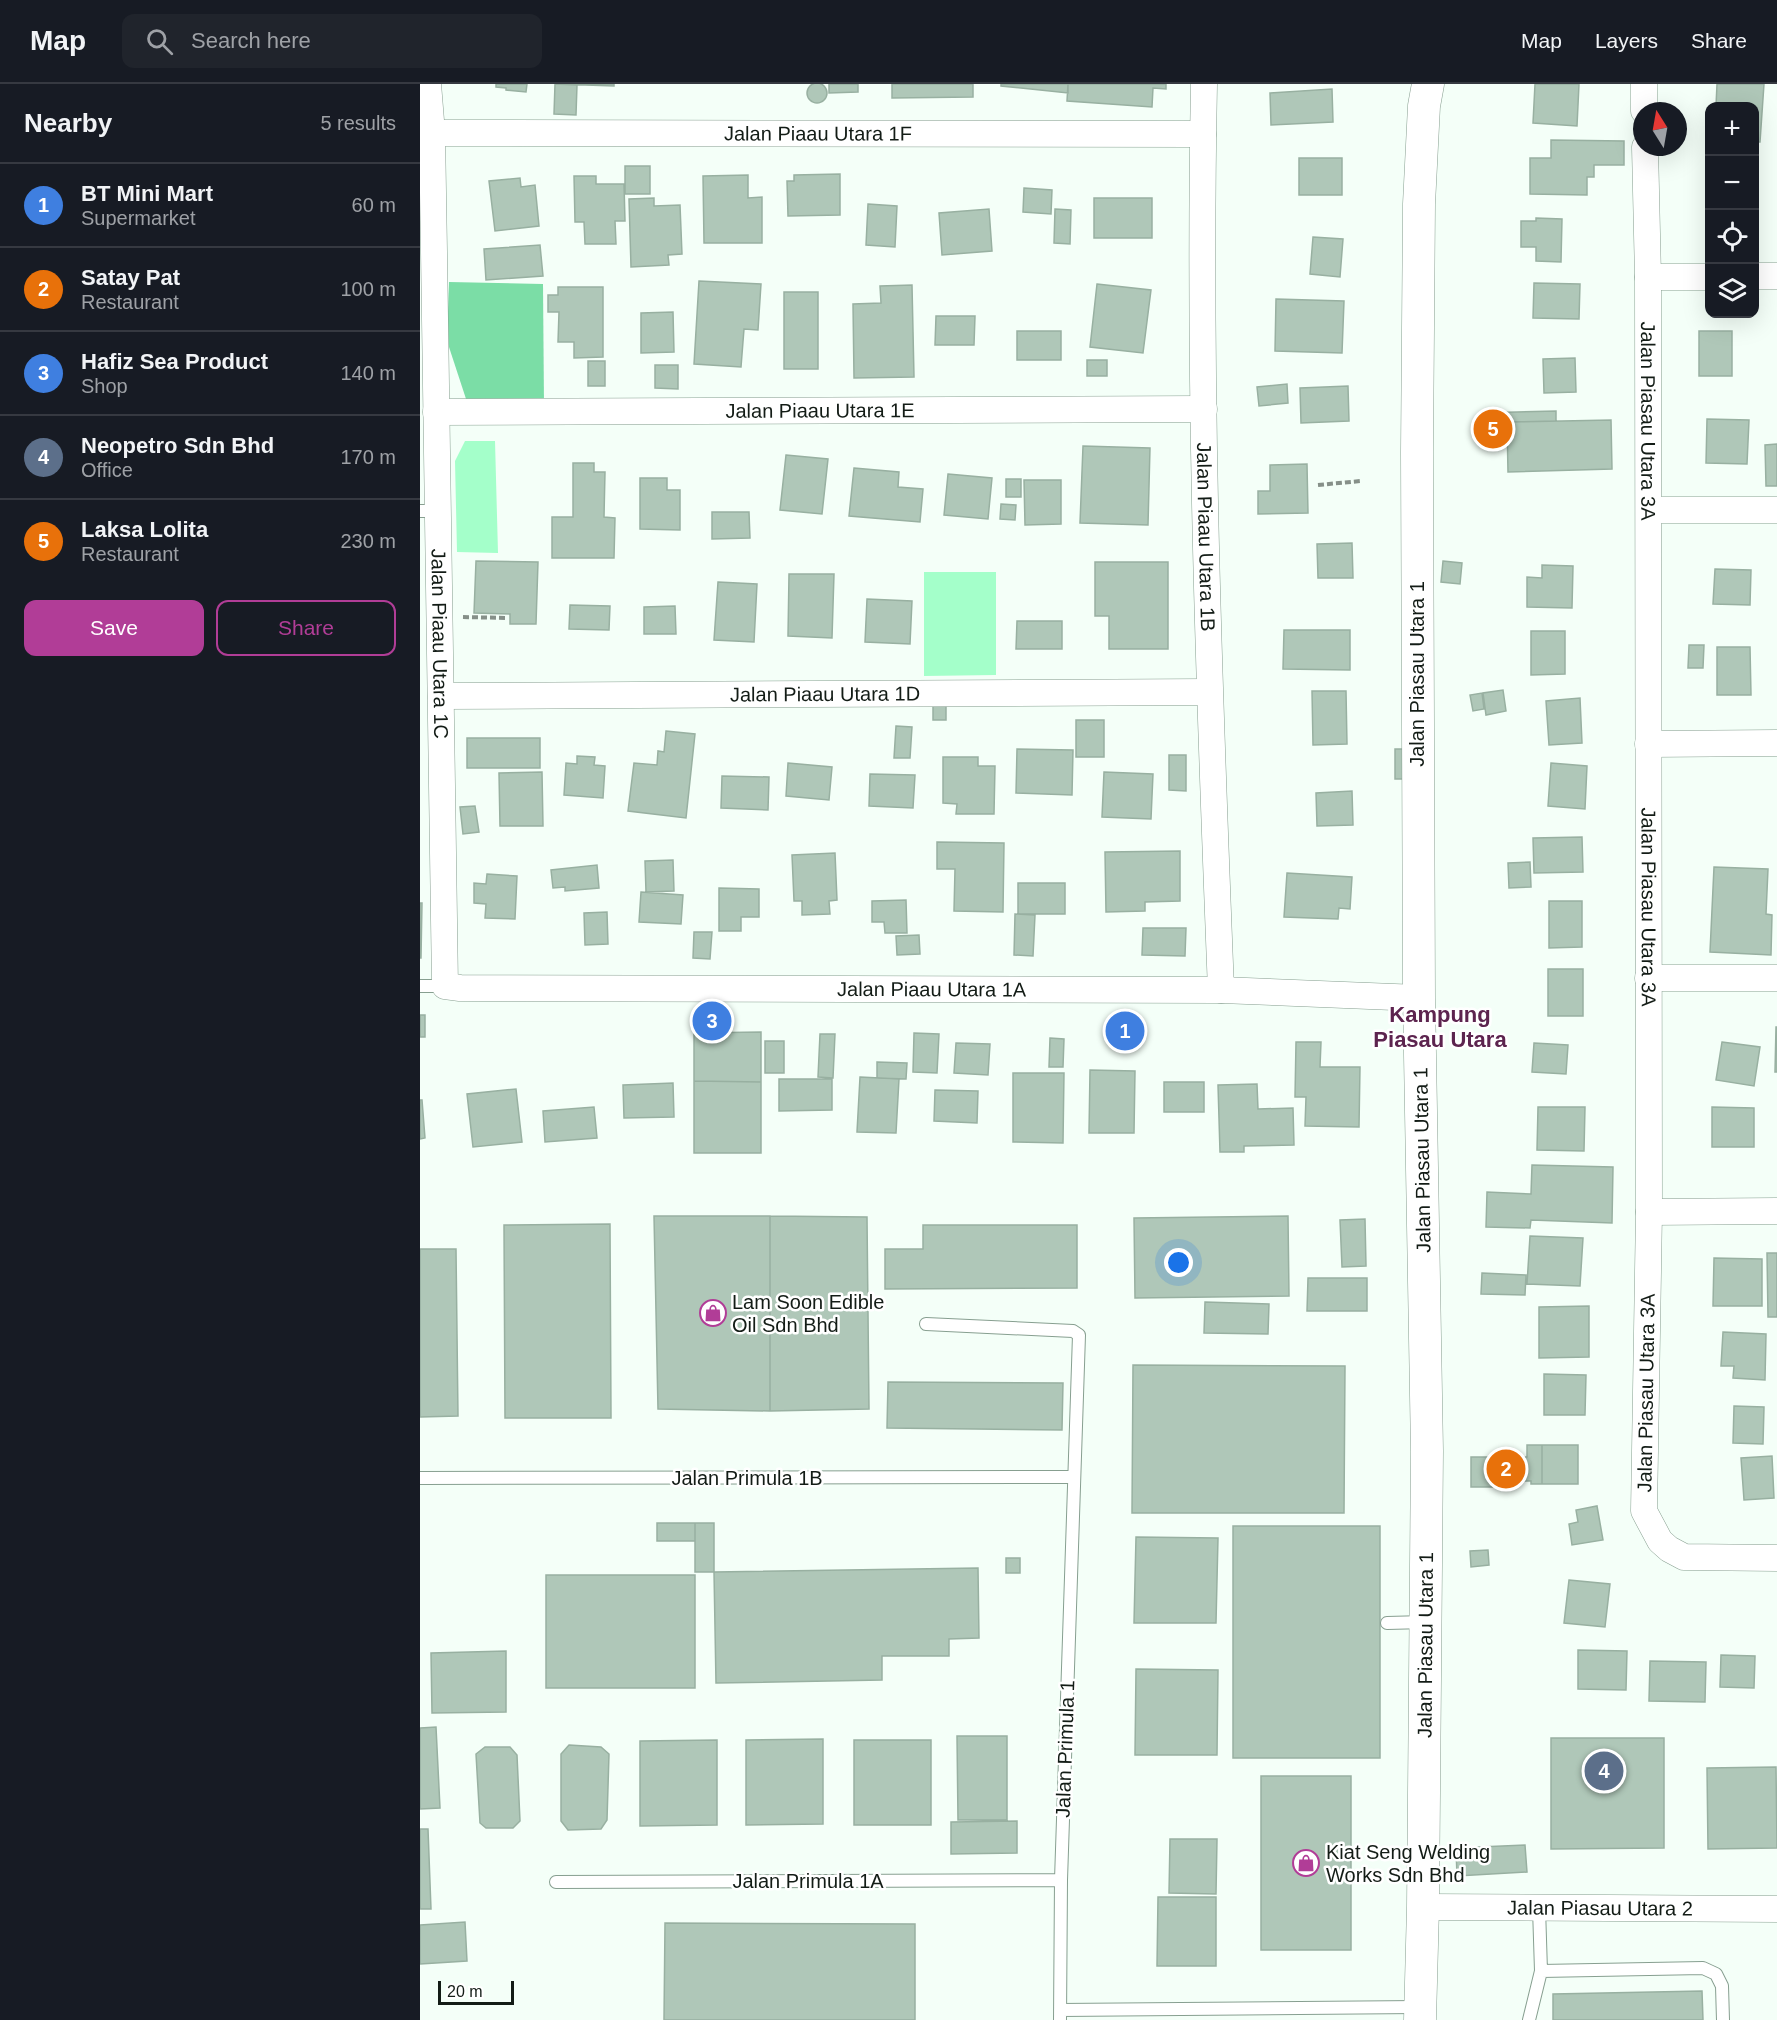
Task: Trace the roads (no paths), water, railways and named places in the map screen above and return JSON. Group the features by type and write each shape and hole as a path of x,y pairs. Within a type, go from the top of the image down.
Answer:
{"street":[{"name":"Jalan Piaau Utara 1C","path":"428,84 432,133 428,511 439,617 441,696 432,986"},
{"name":"Jalan Piaau Utara 1B","path":"1204,84 1204,409 1209,692 1221,990"},
{"name":"Jalan Piasau Utara 1","path":"1420,2013 1427,1451 1419,998 1418,239 1424,106 1428,84"},
{"path":"1644,84 1644,102"},
{"name":"Jalan Piaau Utara 1F","path":"432,133 1203,134"},
{"name":"Jalan Piasau Utara 3A","path":"1645,156 1648,277 1649,1212 1644,1511 1660,1541 1684,1557 1777,1558"},
{"path":"1759,276 1777,276"},
{"path":"1648,277 1705,277"},
{"name":"Jalan Piaau Utara 1E","path":"430,402 1204,409"},
{"path":"1648,510 1777,510"},
{"name":"Jalan Piaau Utara 1D","path":"441,696 1209,692"},
{"path":"1648,744 1777,743"},
{"path":"1648,978 1777,978"},
{"name":"Jalan Piaau Utara 1A","path":"432,986 1221,990 1419,998"},
{"path":"1649,1212 1777,1211"},
{"name":"Jalan Piasau Utara 2","path":"1423,1907 1777,1909"}],"lane":[{"name":"Jalan Primula 1","path":"926,1324 1073,1330 1079,1335 1061,1880 1060,2015"},
{"name":"Jalan Primula 1B","path":"420,1478 1074,1478"},
{"path":"1387,1623 1425,1622"},
{"name":"Jalan Primula 1A","path":"556,1882 1061,1880"},
{"path":"1529,2020 1541,1971 1539,1908"},
{"path":"1541,1971 1703,1968 1716,1974 1722,1986 1723,2020"},
{"path":"1060,2015 1420,2013"}],"place":[{"name":"Laksa Lolita","path":"1493,429"},
{"name":"Hafiz Sea Product","path":"712,1021"},
{"name":"BT Mini Mart","path":"1125,1031"},
{"name":"Lam Soon Edible Oil Sdn Bhd","path":"713,1313"},
{"name":"Satay Pat","path":"1506,1469"},
{"name":"Neopetro Sdn Bhd","path":"1604,1771"},
{"name":"Kiat Seng Welding Works Sdn Bhd","path":"1306,1863"}],"district":[{"name":"Kampung Piasau Utara","path":"1440,1026"}]}
